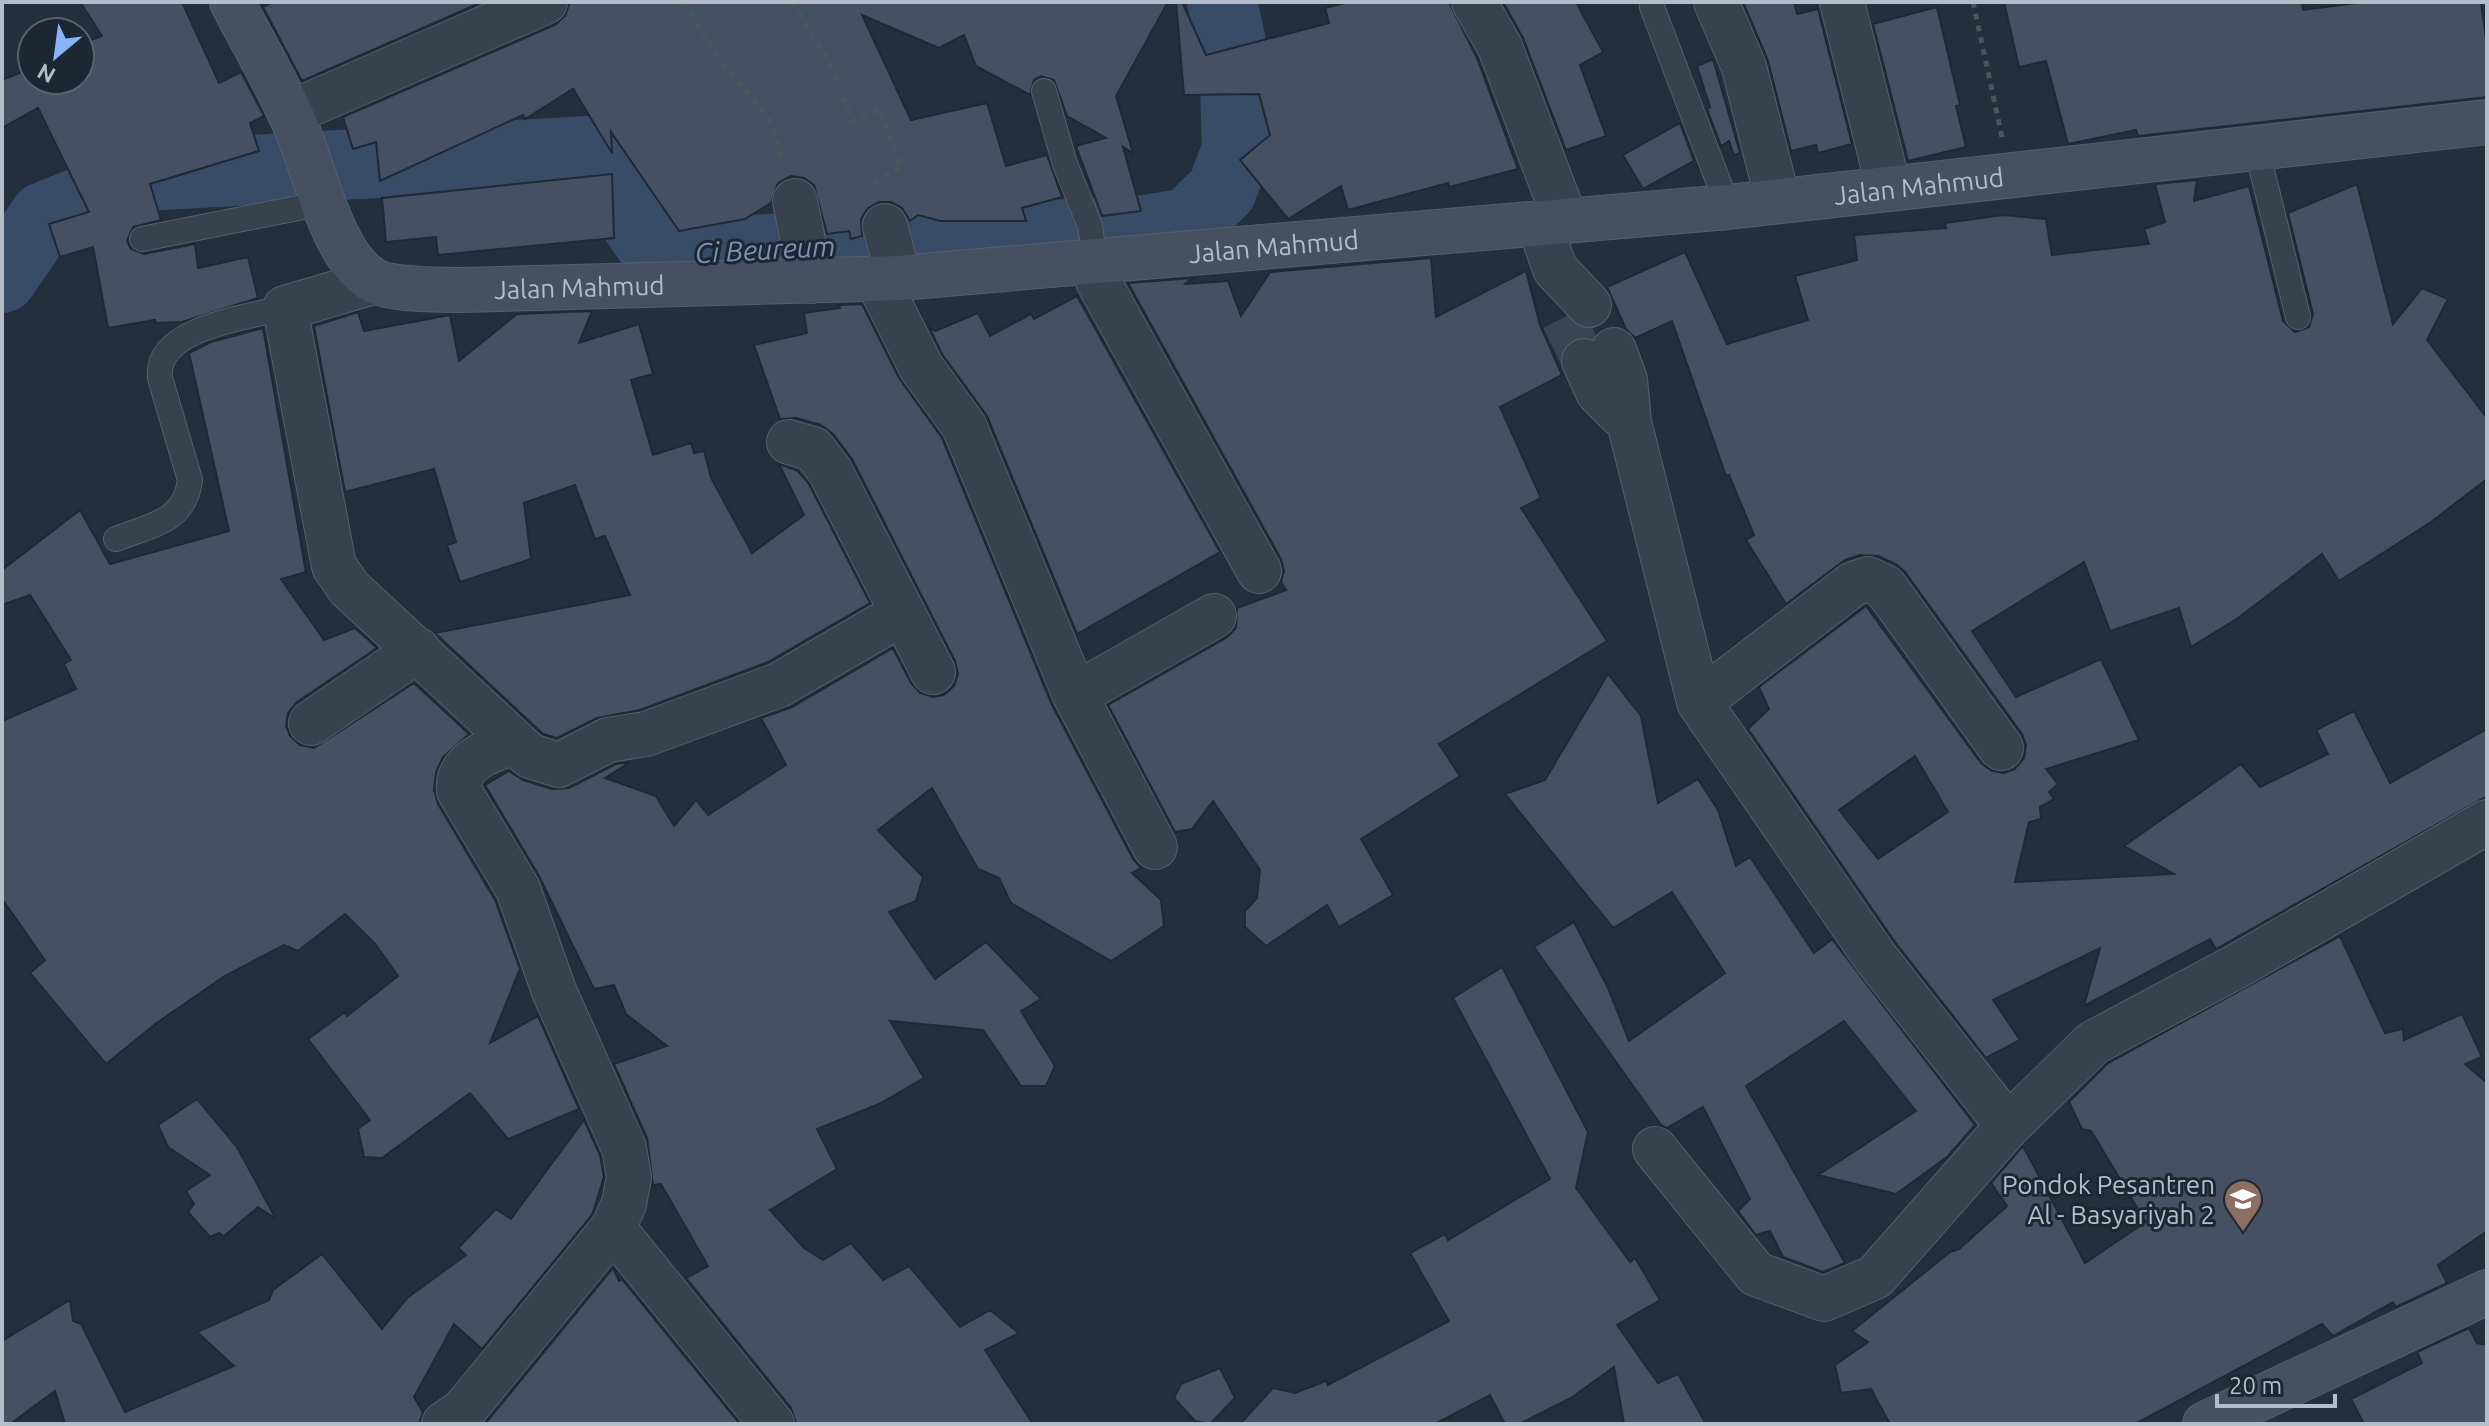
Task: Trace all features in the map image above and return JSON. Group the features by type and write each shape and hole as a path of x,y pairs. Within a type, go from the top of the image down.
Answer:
{"street":[{"path":"232,2 293,121 354,265 373,282"},
{"path":"293,121 545,2"},
{"path":"1474,2 1500,47 1552,221 1555,269 1576,312"},
{"path":"1716,2 1744,67 1778,201"},
{"path":"1842,2 1889,189"},
{"name":"Jalan Mahmud","path":"373,282 462,290 634,283 803,242 888,260 1552,221 1728,207 2487,122"},
{"path":"1093,246 1098,281 1259,571"},
{"path":"888,260 921,367 964,426 1075,695 1155,847"},
{"path":"373,282 285,308 328,552 349,588 530,756 559,765 608,740 646,734 779,685 901,614"},
{"path":"1599,355 1625,380 1629,422 1699,702 1875,957 2008,1126"},
{"path":"789,442 813,449 830,471 933,672"},
{"path":"1699,702 1853,584 1868,579 1885,587 2001,748"},
{"path":"1075,695 1214,616"},
{"path":"311,723 418,650"},
{"path":"444,1424 464,1410 613,1228 624,1204 629,1177 624,1148 554,991 518,889 459,791 458,781 462,771 479,756 514,743"},
{"path":"1655,1149 1756,1274 1824,1299 1875,1277 2008,1126 2093,1043 2239,965 2487,822"},
{"path":"613,1228 772,1424"},
{"path":"2205,1424 2487,1292"}],"lane":[{"path":"1652,7 1728,207"},
{"path":"1044,91 1093,246"},
{"path":"2257,150 2298,317"},
{"path":"142,239 303,207 321,193"},
{"path":"116,539 166,520 181,510 188,497 190,480 160,378 159,366 166,350 185,335 285,308"}],"path":[{"path":"683,2 722,62 770,120 803,242"},
{"path":"792,2 830,63 852,121 880,109 901,167 875,182 888,260"},
{"path":"1973,2 2011,177"}],"building":[{"path":"80,2 182,2 219,83 241,72 264,116 250,123 259,151 150,184 161,220 133,227 127,241 131,249 144,254 195,244 198,268 248,257 258,298 182,322 156,323 155,320 108,328 93,247 60,257 49,224 89,212 38,108 2,128 2,80 16,74 16,96 96,96 96,38 102,36 96,27 96,16 89,16"},
{"path":"273,2 482,2 302,81 263,7"},
{"path":"570,2 1168,2 1116,96 1133,153 1123,147 1141,211 1102,216 1076,146 1106,138 1067,116 1054,80 1041,76 1034,80 1030,95 976,66 964,35 939,48 862,15 911,120 987,103 1006,166 1047,155 1062,197 1022,208 1026,221 940,221 918,215 910,221 902,208 891,202 879,202 868,208 861,219 862,236 851,239 849,231 827,234 814,185 804,178 791,176 778,183 771,203 745,219 679,231 611,132 612,153 573,89 525,119 523,115 380,181 376,142 353,149 343,117 555,25 565,16"},
{"path":"1176,2 1182,2 1206,55 1329,23 1325,8 1349,2 1449,2 1477,58 1518,169 1449,187 1448,183 1348,210 1341,186 1288,219 1240,160 1270,135 1259,94 1184,95"},
{"path":"1503,2 1576,2 1603,52 1580,65 1606,136 1566,150 1523,38"},
{"path":"1743,2 1794,2 1797,14 1818,9 1852,144 1818,153 1816,145 1791,151 1768,61"},
{"path":"2004,2 2302,2 2303,10 2365,2 2481,2 2487,46 2487,97 2138,136 2136,130 2068,144 2046,61 2019,67"},
{"path":"1937,7 1960,105 1956,106 1966,147 1908,161 1873,24"},
{"path":"1713,59 1740,153 1734,155 1729,141 1721,146 1707,109 1710,107 1697,66"},
{"path":"1680,123 1694,161 1643,189 1623,155"},
{"path":"612,174 614,238 438,255 436,237 386,242 382,198"},
{"path":"2197,180 2194,201 2249,186 2283,321 2295,332 2309,327 2313,314 2288,213 2357,184 2393,324 2422,288 2448,299 2427,340 2487,418 2487,479 2431,522 2339,581 2322,554 2238,618 2191,647 2179,608 2110,631 2084,562 1972,631 2016,697 2101,659 2139,740 2046,769 2058,784 2049,792 2054,799 2040,807 2041,819 2029,822 2015,882 2174,874 2124,846 2241,764 2260,787 2328,754 2316,730 2354,711 2390,783 2487,729 2487,796 2216,949 2210,939 2084,1006 2100,948 1993,1000 2020,1040 1986,1058 1895,942 1748,729 1769,709 1759,687 1866,606 1981,763 1992,771 2004,773 2015,769 2024,758 2026,745 2022,734 1905,572 1896,564 1878,556 1860,555 1845,560 1786,604 1746,540 1754,535 1729,475 1726,476 1672,321 1635,338 1626,329 1607,287 1685,252 1727,344 1808,320 1795,276 1857,260 1854,235 1946,228 1945,223 2003,215 2046,219 2052,255 2149,244 2144,229 2165,222 2155,184","holes":["1915,756 1948,812 1878,859 1839,810"]},
{"path":"1431,258 1436,317 1526,271 1540,325 1562,375 1500,407 1541,498 1521,508 1607,641 1439,744 1460,776 1361,839 1393,895 1339,927 1327,905 1266,946 1245,927 1245,911 1257,898 1260,870 1213,801 1192,829 1175,832 1108,705 1226,638 1236,628 1237,608 1286,590 1281,582 1284,571 1281,559 1128,283 1194,278 1184,284 1228,281 1241,316 1270,272"},
{"path":"1077,296 1220,552 1077,634 987,416 942,354 929,327 935,331 978,313 990,336 1031,314 1034,319"},
{"path":"862,304 899,378 942,438 1052,705 1133,859 1141,868 1132,873 1161,900 1164,926 1111,961 1011,903 999,878 978,869 932,788 878,830 923,877 916,901 889,912 935,979 986,942 1041,999 1021,1011 1055,1066 1046,1086 1021,1086 983,1030 890,1021 924,1078 879,1104 817,1129 837,1169 770,1210 804,1248 823,1260 851,1243 883,1280 909,1266 960,1327 990,1310 1019,1333 985,1350 1033,1424 796,1424 791,1408 686,1278 708,1266 661,1184 653,1185 647,1138 614,1064 667,1046 626,1014 614,985 594,989 539,876 485,785 509,771 523,780 552,789 569,788 616,764 630,762 605,778 656,796 674,826 696,800 708,815 786,765 761,718 792,707 893,648 911,683 920,693 933,697 944,695 954,686 958,674 955,661 852,459 833,434 821,425 796,418 780,419 754,345 807,333 804,313 840,308 839,305"},
{"path":"592,311 579,343 639,324 653,374 631,380 653,455 691,443 694,453 704,451 711,478 752,553 804,515 779,464 798,471 809,484 870,603 768,662 640,710 597,718 557,738 543,734 435,633 630,595 605,536 595,539 575,485 524,503 531,559 460,582 447,545 456,542 434,469 345,492 314,326 358,312 364,331 450,315 459,361 517,314"},
{"path":"263,328 306,572 281,579 324,640 355,628 377,648 297,702 288,713 286,726 290,736 300,745 314,748 414,683 469,734 443,757 436,772 434,790 438,804 495,900 520,969 490,1043 538,1016 579,1109 508,1139 470,1093 382,1158 364,1157 358,1129 370,1120 308,1039 345,1012 347,1016 398,976 376,945 345,914 298,951 284,945 223,977 154,1025 106,1064 30,973 45,960 2,899 2,721 76,689 64,664 71,660 30,595 2,605 2,570 80,510 110,564 229,531 189,353 211,342"},
{"path":"1608,674 1641,716 1658,803 1698,779 1718,810 1736,866 1750,857 1814,953 1832,939 1975,1125 1947,1157 1896,1194 1818,1175 1916,1111 1844,1021 1746,1086 1845,1263 1823,1272 1783,1257 1770,1231 1756,1235 1738,1211 1750,1199 1703,1107 1667,1128 1661,1125 1534,947 1574,922 1608,988 1629,1041 1725,973 1672,892 1613,928 1505,794 1545,780"},
{"path":"2340,936 2385,1033 2403,1029 2404,1040 2462,1014 2482,1057 2465,1064 2487,1083 2487,1231 2438,1265 2447,1283 2396,1307 2393,1302 2333,1336 2322,1324 2135,1424 1890,1424 1871,1389 1841,1393 1835,1365 1868,1342 1852,1331 1950,1252 1959,1249 2007,1206 1991,1183 2023,1146 2085,1263 2146,1222 2091,1131 2082,1129 2069,1102 2108,1063"},
{"path":"1502,967 1588,1132 1576,1188 1630,1262 1635,1258 1660,1300 1617,1325 1658,1383 1678,1374 1706,1424 1624,1424 1614,1367 1571,1398 1519,1424 1505,1424 1490,1395 1435,1424 1240,1424 1273,1388 1295,1393 1326,1381 1328,1385 1449,1321 1410,1253 1445,1234 1448,1240 1550,1179 1453,998"},
{"path":"197,1099 237,1147 276,1219 258,1207 224,1236 219,1233 210,1237 188,1212 194,1204 186,1191 210,1175 168,1147 158,1125"},
{"path":"584,1120 600,1155 604,1177 592,1215 482,1349 454,1324 414,1397 423,1412 419,1424 65,1424 55,1391 10,1424 2,1424 2,1341 70,1300 73,1321 81,1324 125,1412 234,1366 197,1332 269,1300 273,1290 322,1254 382,1329 407,1298 466,1255 458,1248 496,1209 511,1219"},
{"path":"613,1268 619,1281 622,1279 740,1424 485,1424"},
{"path":"2469,1328 2477,1343 2487,1345 2487,1424 2364,1424 2351,1399 2422,1363 2417,1352"},
{"path":"1220,1368 1235,1398 1210,1424 1195,1421 1174,1398 1181,1384"}],"waterway":[{"name":"Ci Beureum","path":"2,278 44,217 146,176 587,151 648,240 669,254 1145,230 1188,223 1222,190 1237,149 1234,56 1222,2"}],"tunnel":[{"path":"1563,318 1584,361"}],"place":[{"name":"Pondok Pesantren Al - Basyariyah 2","path":"2243,1233"}]}
